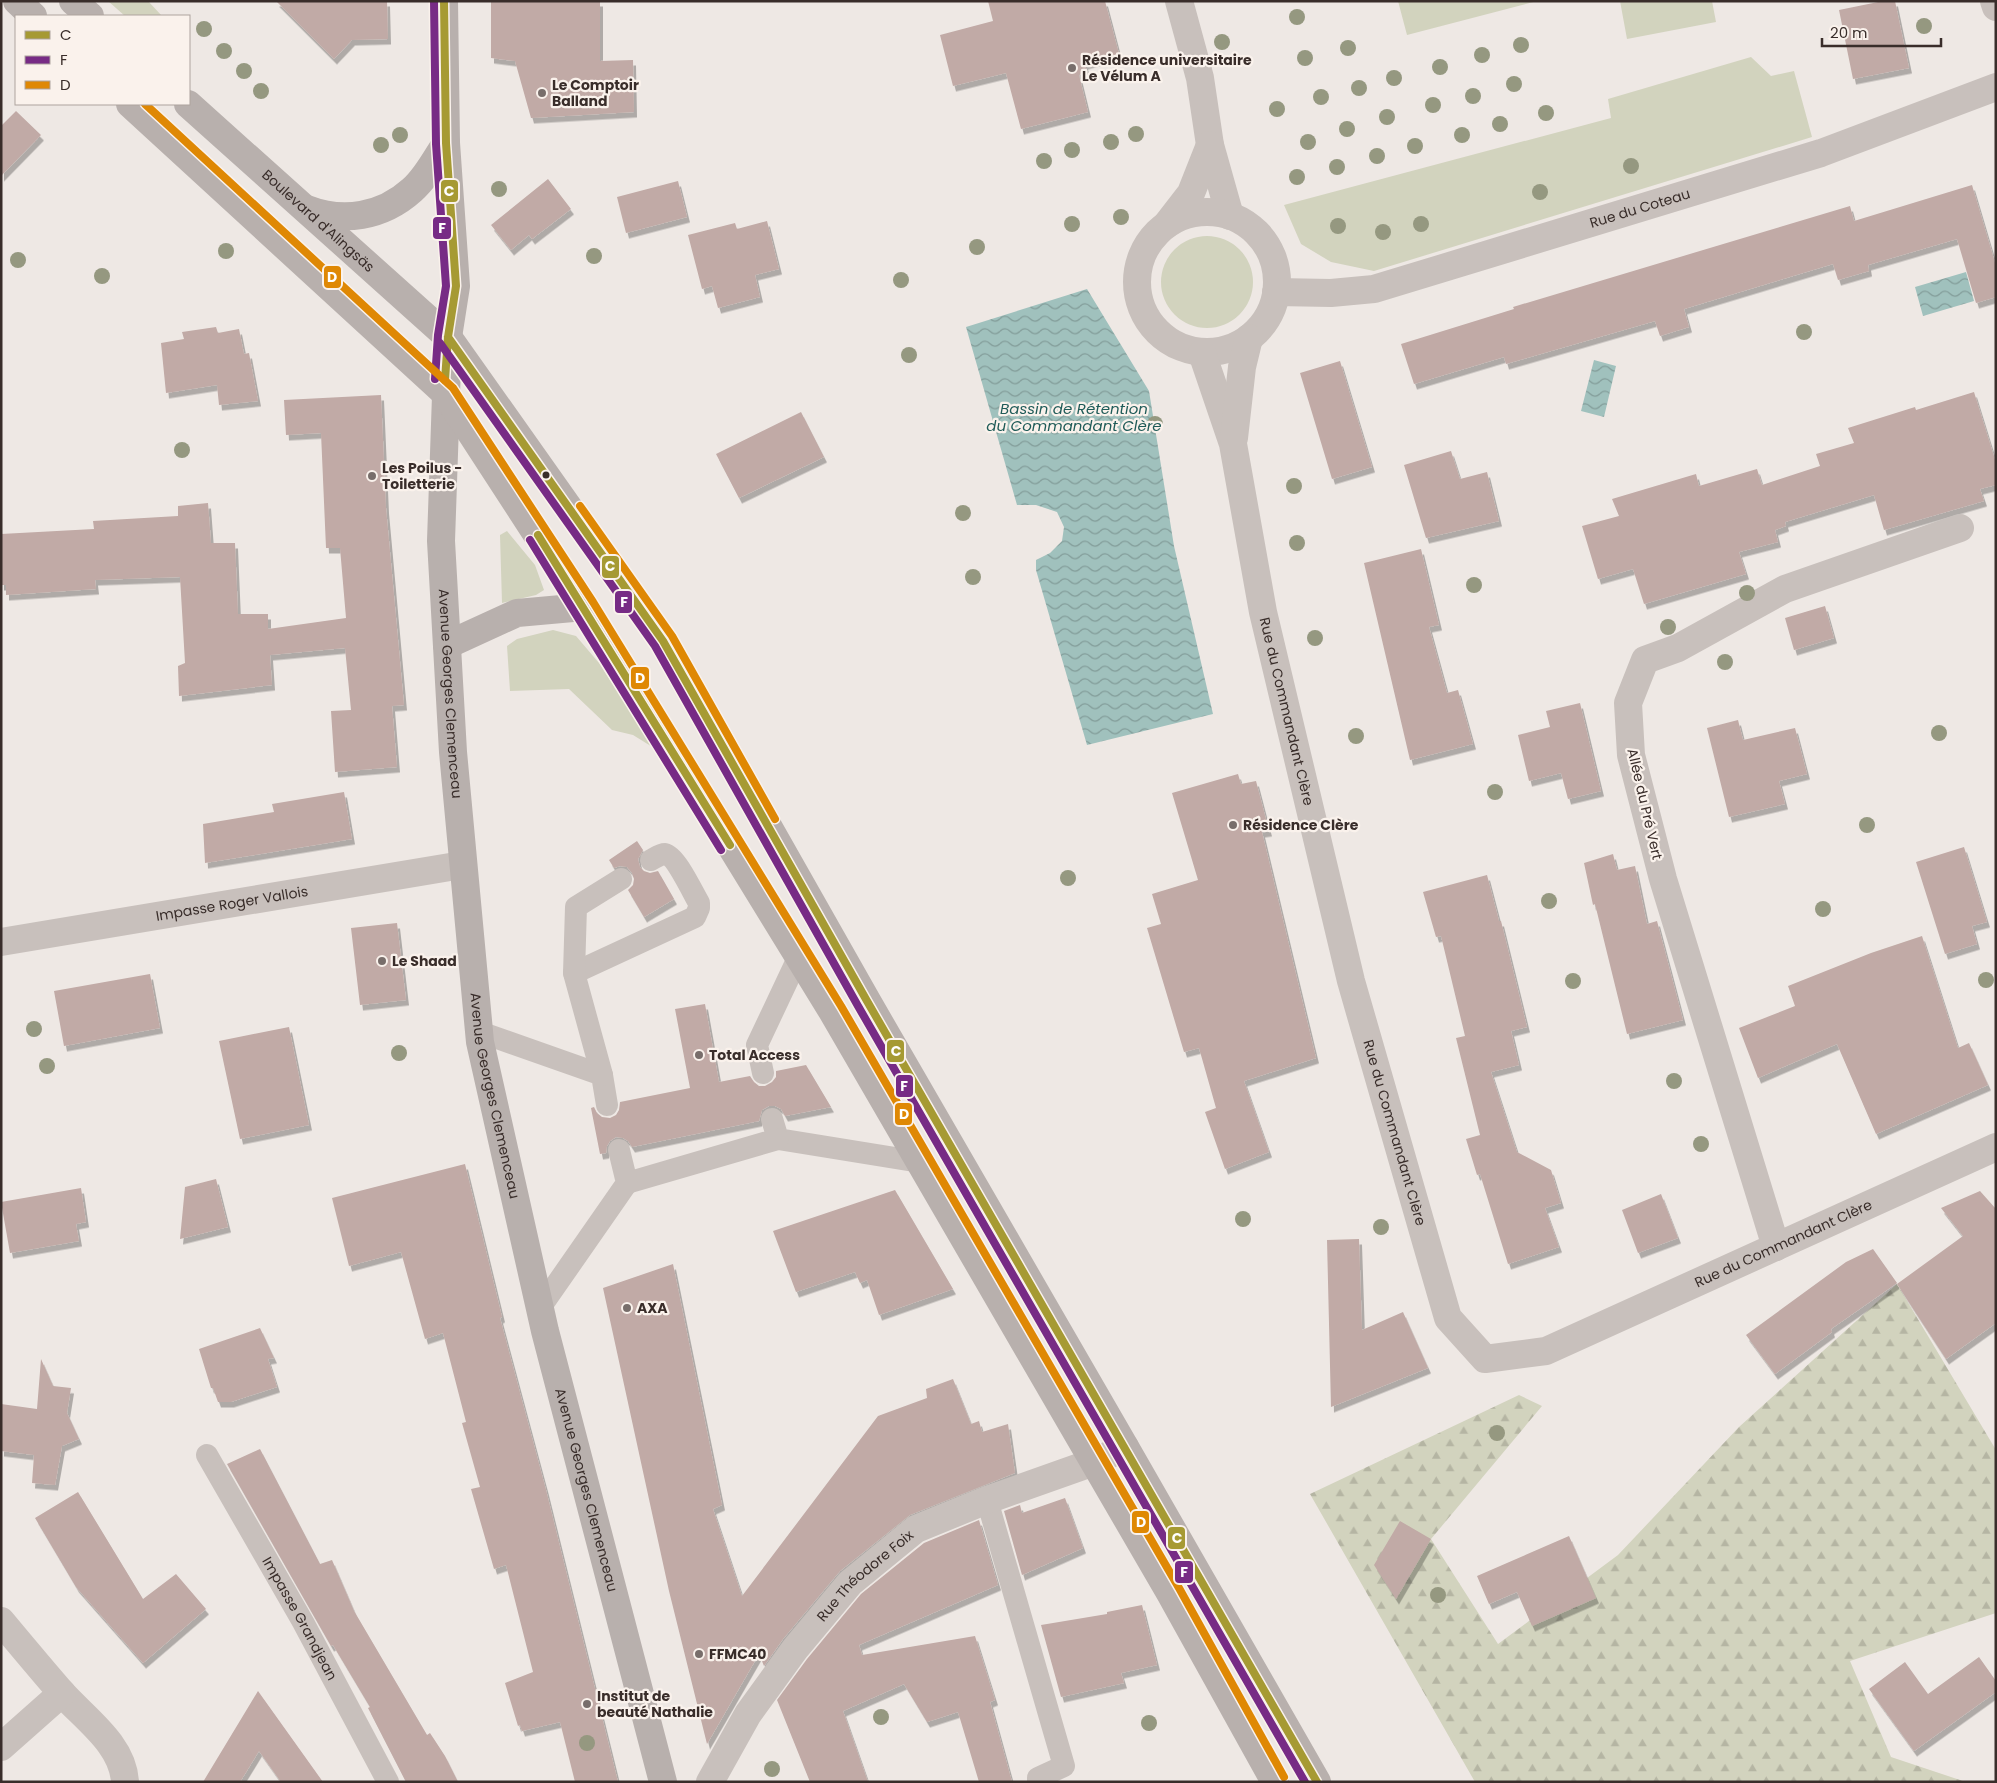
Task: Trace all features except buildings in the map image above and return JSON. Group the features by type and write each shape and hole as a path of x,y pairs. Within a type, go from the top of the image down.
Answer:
{"main road":[{"path":"17,1 32,15"},
{"path":"73,1 89,15"},
{"name":"Avenue Georges Clemenceau","path":"444,1 446,144 456,286 448,337 441,541 452,752 480,1032 540,1308 663,1782"},
{"path":"131,105 445,393 584,607 799,956 1170,1593 1275,1782"},
{"name":"Boulevard d'Alingsäs","path":"189,105 448,337 663,641 867,1001 1317,1782"},
{"path":"305,209 323,215 342,218 365,215 387,206 411,191 426,175 446,144"},
{"path":"447,645 517,613 584,607"}],"street":[{"path":"1179,1 1200,78 1209,128 1210,145 1230,216"},
{"path":"1994,1 1996,7"},
{"name":"Rue du Coteau","path":"1276,292 1331,293 1374,288 1821,153 1996,87"},
{"path":"1167,224 1187,214 1208,211 1230,216 1249,226 1264,241 1274,261 1277,282 1274,303 1264,323 1249,338 1235,347 1202,353 1178,346 1158,332 1144,312 1137,288 1139,263 1150,241 1167,224 1191,193 1210,145"},
{"path":"1233,444 1242,367 1249,338"},
{"name":"Rue du Commandant Clère","path":"1202,353 1233,444 1263,612 1351,981 1448,1318 1485,1359 1546,1350 1996,1147"},
{"name":"Allée du Pré Vert","path":"1776,1247 1663,879 1631,755 1628,703 1645,660 1678,648 1785,589 1960,528"},
{"name":"Impasse Roger Vallois","path":"1,942 462,865"},
{"name":"Rue Théodore Foix","path":"710,1782 748,1714 795,1648 850,1583 916,1529 986,1500 1094,1462 1125,1447"},
{"path":"1,1621 62,1693 109,1742 124,1768 125,1782"},
{"path":"1,1747 62,1693"}],"lane":[{"path":"574,973 695,916 699,903 673,859 666,854 662,854 651,860"},
{"path":"607,1105 602,1075 574,973 576,907 621,879"},
{"path":"763,1073 756,1045 799,956"},
{"path":"480,1032 602,1075"},
{"path":"540,1308 627,1183 775,1129 920,1162"},
{"path":"619,1150 627,1183"},
{"name":"Impasse Grandjean","path":"207,1456 303,1622 388,1782"},
{"path":"986,1500 1064,1766 1038,1778 1038,1782"}],"green space":[{"path":"108,1 148,1 161,15 124,15"},
{"path":"1398,1 1537,1 1407,35"},
{"path":"1620,1 1712,1 1716,22 1627,39"},
{"path":"1751,57 1771,76 1794,71 1812,137 1374,271 1331,262 1301,244 1284,205 1611,118 1608,99"},
{"path":"1207,236 1225,239 1240,249 1250,264 1253,282 1250,300 1240,315 1225,325 1207,328 1189,325 1174,315 1164,300 1161,282 1164,264 1174,249 1189,239"},
{"path":"507,531 535,565 544,590 536,595 502,603 500,535"},
{"path":"553,630 576,636 599,663 654,748 633,735 612,730 569,689 510,691 507,646 517,639"},
{"path":"1897,1284 1996,1450 1996,1613 1850,1661 1891,1757 1966,1782 1475,1782 1310,1494 1519,1395 1542,1406 1431,1539 1498,1644 1618,1555 1739,1427"}],"water":[{"path":"1966,272 1974,301 1923,316 1915,287"},
{"name":"Bassin de Rétention du Commandant Clère","path":"1087,289 1149,391 1174,546 1213,714 1087,745 1036,570 1036,560 1050,553 1062,541 1064,527 1057,512 1036,505 1017,505 966,327"},
{"path":"1594,360 1616,366 1604,417 1581,411"}],"transit line":[{"name":"F","path":"434,1 436,144 446,286 438,335 435,379"},
{"name":"C","path":"444,1 446,143 456,286 448,337 445,380"},
{"name":"D","path":"146,105 453,388 593,602 841,1006 1179,1588 1284,1777"},
{"name":"C","path":"448,337 663,641 867,1001 1317,1782"},
{"name":"F","path":"440,343 655,646 858,1006 1305,1782"},
{"name":"D","path":"580,506 672,636 775,819"},
{"name":"C","path":"538,535 730,845"},
{"name":"F","path":"530,540 721,850"}],"place":[{"name":"Résidence universitaire Le Vélum A","path":"1072,68"},
{"name":"Le Comptoir Balland","path":"542,93"},
{"name":"Les Poilus - Toiletterie","path":"372,476"},
{"name":"Résidence Clère","path":"1233,825"},
{"name":"Le Shaad","path":"382,961"},
{"name":"Total Access","path":"699,1055"},
{"name":"AXA","path":"627,1308"},
{"name":"FFMC40","path":"699,1654"},
{"name":"Institut de beauté Nathalie","path":"587,1704"}]}
